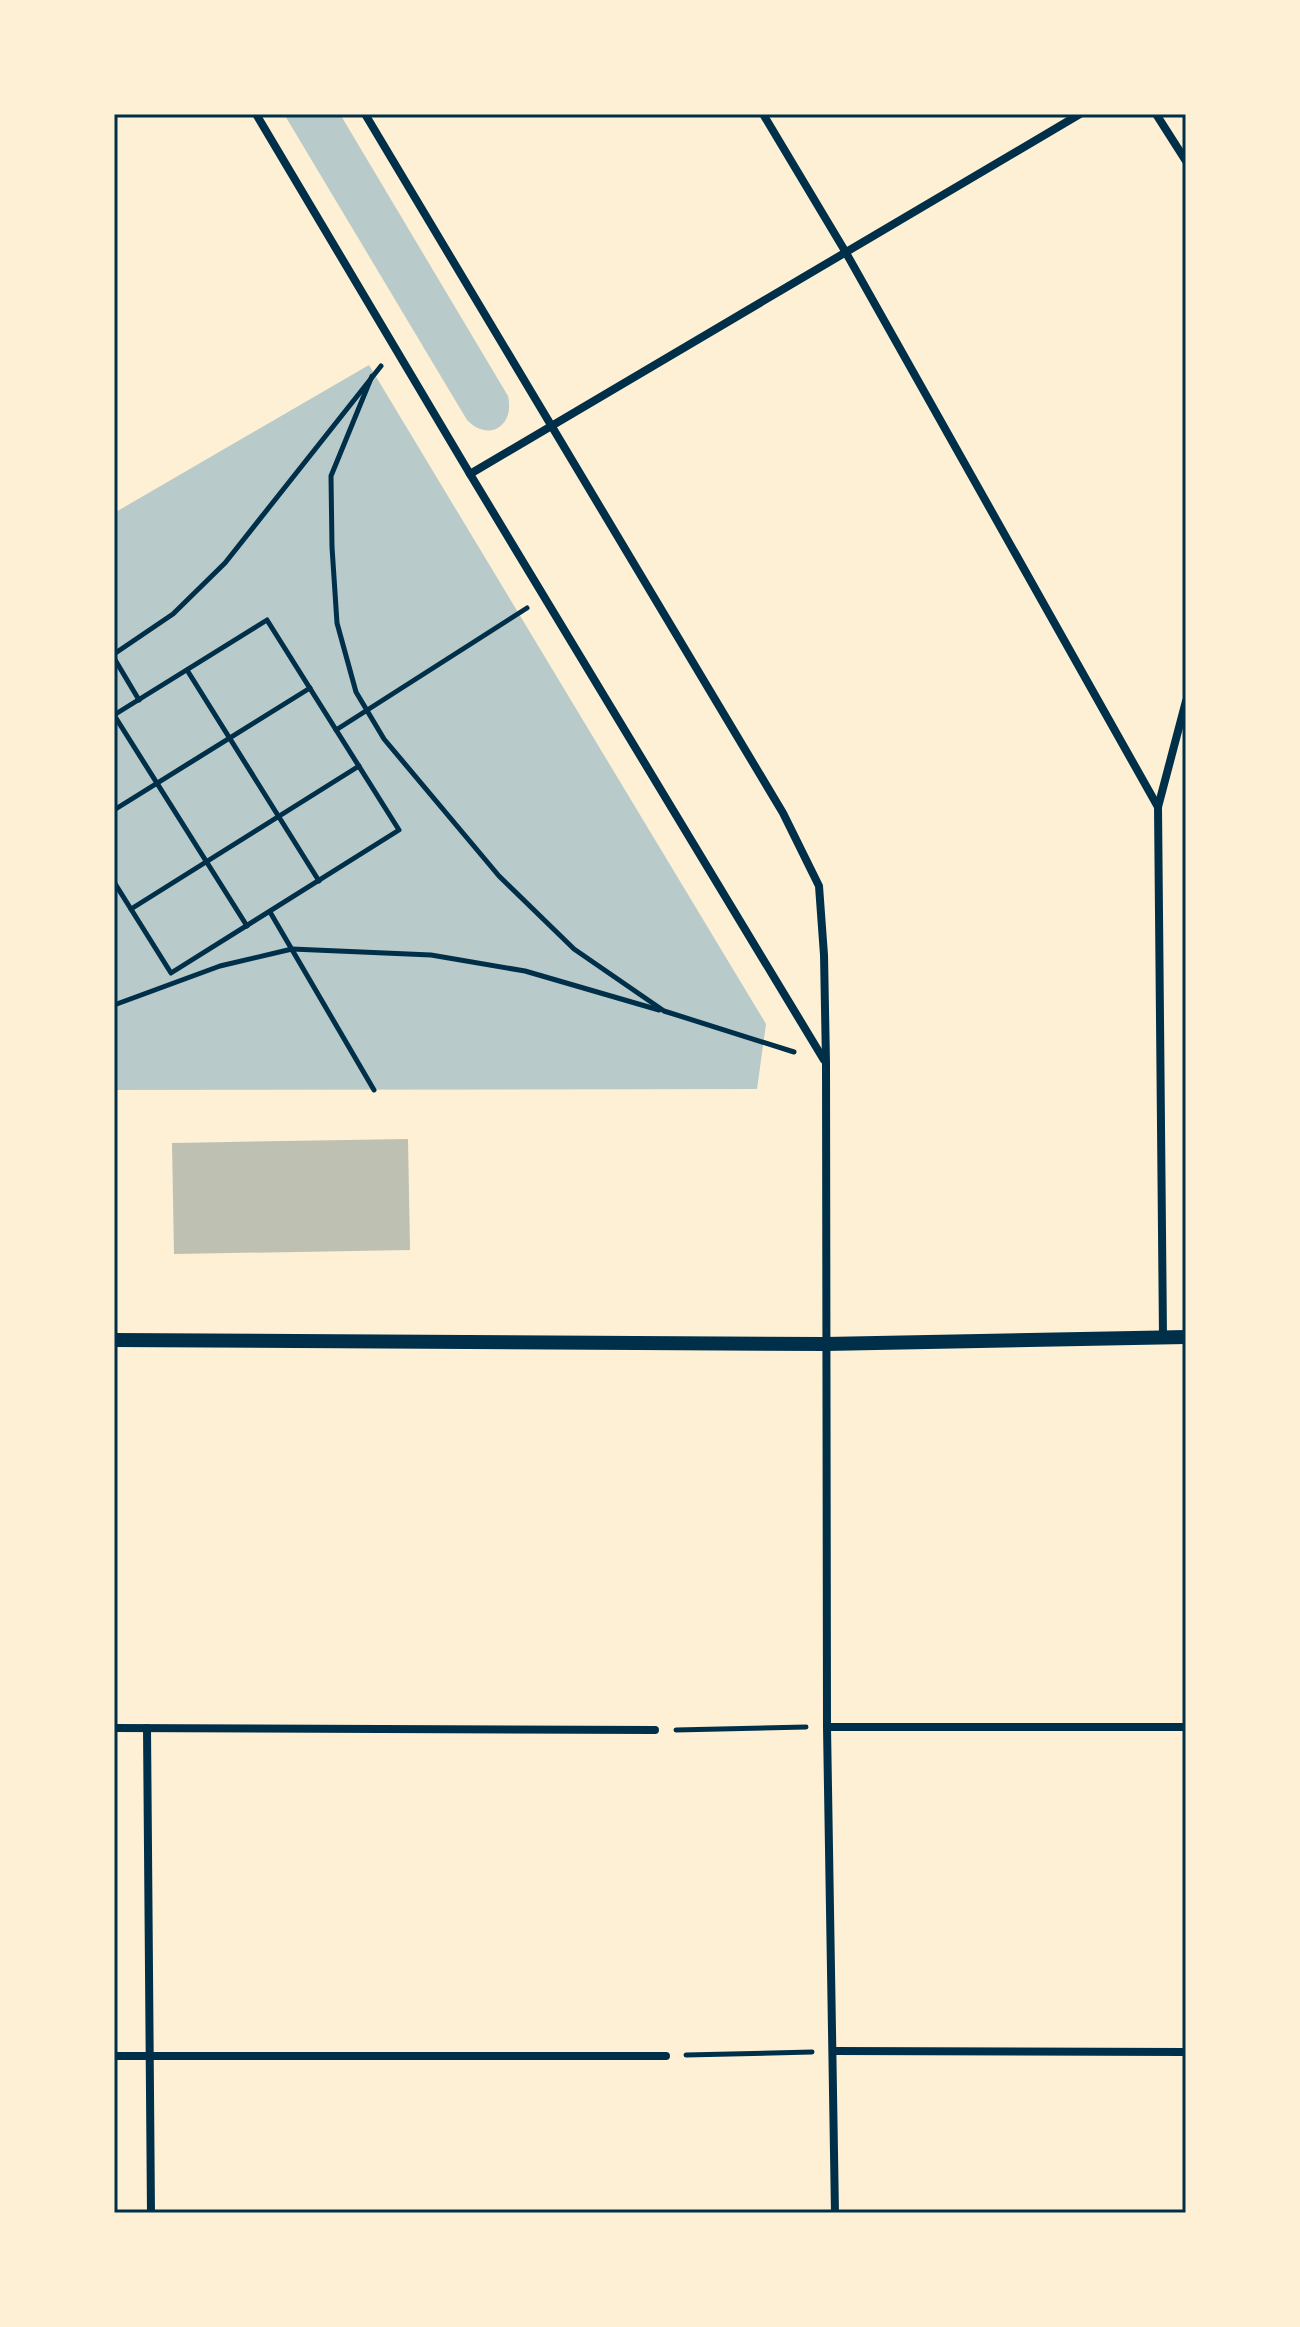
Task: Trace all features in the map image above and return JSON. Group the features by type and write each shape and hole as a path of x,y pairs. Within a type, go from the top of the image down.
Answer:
{"street":[{"path":"256,114 826,1062"},
{"path":"365,114 783,813 819,886 826,1062 827,1727 835,2213"},
{"path":"763,114 845,251 1158,807"},
{"path":"470,474 1080,114"},
{"path":"1156,114 1186,161"},
{"path":"1163,1337 1158,807 1186,701"},
{"path":"114,1340 825,1344 1186,1337"},
{"path":"827,1727 1186,1727"},
{"path":"114,1728 655,1730"},
{"path":"147,1728 151,2213"},
{"path":"833,2051 1186,2052"},
{"path":"114,2056 666,2056"}],"path":[{"path":"139,700 114,656 173,614 225,563 372,376 331,476 337,623 356,692 384,739 499,876 574,949 664,1011"},
{"path":"336,730 544,597"},
{"path":"114,882 171,973 270,912 399,830 267,620 114,715 247,926"},
{"path":"187,670 319,881"},
{"path":"114,810 310,688"},
{"path":"131,909 359,766"},
{"path":"270,912 374,1090"},
{"path":"114,1005 220,966 292,949 431,955 525,971 826,1062"},
{"path":"655,1730 827,1727"},
{"path":"666,2056 833,2051"}],"shaded area":[{"path":"284,114 340,114 508,396 508,415 498,428 484,430 467,420"},
{"path":"369,365 766,1024 757,1089 114,1090 114,513"}],"building":[{"path":"408,1139 410,1250 174,1254 172,1143"}]}
